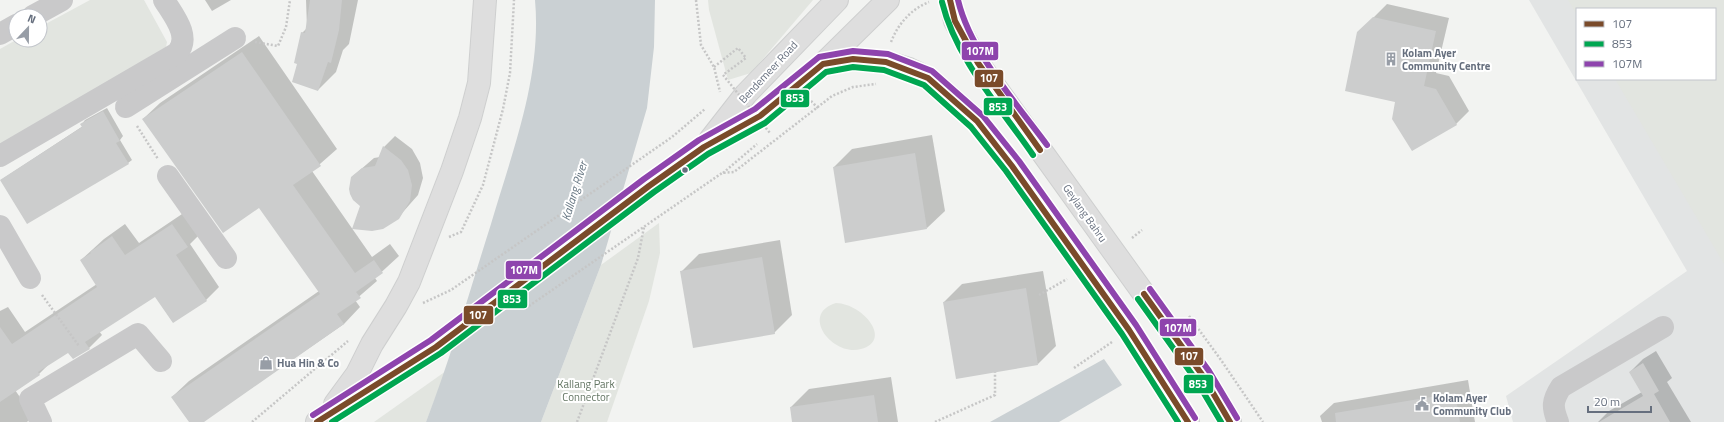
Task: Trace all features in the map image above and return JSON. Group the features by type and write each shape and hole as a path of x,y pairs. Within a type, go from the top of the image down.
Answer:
{"main road":[{"path":"323,418 357,374 372,344 409,282 421,254 470,118 479,83 485,0"},
{"name":"Bendemeer Road","path":"704,147 746,94 837,0"},
{"name":"Bendemeer Road","path":"323,418 436,347 649,186 704,147 760,116 823,64 888,0"},
{"name":"Geylang Bahru","path":"950,0 955,21 978,63 1204,376 1230,422"},
{"path":"823,64 853,59 886,62 928,78 977,121 1012,166 1129,330 1188,422"}],"street":[{"path":"48,8 62,0"},
{"path":"126,107 143,84 181,49 183,35 164,0"},
{"path":"0,156 235,38"},
{"path":"168,176 226,258"},
{"path":"0,226 30,278"},
{"path":"1558,422 1553,409 1555,396 1561,387 1663,327"},
{"path":"41,422 30,399 138,334 161,361"}],"path":[{"path":"235,38 278,46 286,27 290,0"},
{"path":"514,0 514,6"},
{"path":"696,0 702,45 714,67 721,95"},
{"path":"722,173 734,172 832,96 853,87 882,84 888,50 896,31 916,7 933,0"},
{"path":"714,67 738,48 746,58 724,75 770,133 764,138"},
{"path":"811,101 818,108"},
{"path":"451,290 672,137 710,104"},
{"path":"126,107 168,176"},
{"path":"577,422 638,258 645,226 722,173 758,143"},
{"path":"1132,238 1142,230"},
{"path":"1039,295 1084,268"},
{"path":"30,278 91,362"},
{"path":"1074,368 1129,330"},
{"path":"252,422 349,340"},
{"path":"935,422 995,395 995,372"}],"shaded area":[{"path":"1529,0 1724,0 1724,422 1513,422 1506,396 1687,271"}],"green space":[{"path":"90,0 144,0 167,42 166,47 0,147 0,49 8,44 8,48 48,48 48,23"},
{"path":"708,0 813,0 751,73 728,80 709,10"},
{"path":"1568,0 1724,0 1724,264 1616,80 1716,80 1716,8 1576,8 1576,13"},
{"name":"Kallang Park Connector","path":"659,223 660,253 649,301 607,422 541,422 601,265"},
{"path":"836,303 856,309 871,323 875,331 875,339 870,345 861,349 850,350 840,347 831,341 824,333 820,324 820,316 825,308"},
{"path":"446,371 426,422 374,422"}],"water":[{"name":"Kallang River","path":"535,0 655,0 654,47 647,108 601,265 541,422 426,422 460,323 524,114 534,57 536,29"},
{"path":"1104,359 1122,385 1059,422 990,422"}],"building":[{"path":"310,0 342,0 339,30 331,63 328,62 318,91 292,82 297,64 294,63 301,32 305,33"},
{"name":"Kolam Ayer Community Centre","path":"1373,17 1436,31 1424,86 1436,89 1457,125 1412,151 1392,119 1395,102 1345,91 1357,32"},
{"path":"242,52 321,166 293,185 355,273 374,260 383,273 356,292 361,298 337,314 344,324 204,422 189,422 171,397 320,294 259,208 223,233 142,119"},
{"path":"103,111 120,141 116,143 129,164 27,224 0,180 82,127 80,124"},
{"path":"383,146 401,160 408,170 412,185 410,201 399,219 383,229 372,231 352,229 360,206 353,200 350,194 349,189 351,177 362,168 375,166"},
{"path":"915,153 927,229 845,243 833,167"},
{"path":"172,224 188,247 176,255 207,301 173,323 155,297 85,342 90,349 73,359 68,353 38,372 40,375 0,402 0,327 12,344 97,287 80,260 91,253 90,252 112,236 125,255"},
{"path":"762,257 775,334 693,348 680,271"},
{"path":"1026,288 1038,365 956,379 943,302"},
{"path":"1643,363 1659,391 1654,394 1670,422 1599,422 1643,396 1629,372"},
{"name":"Kolam Ayer Community Club","path":"1455,393 1460,422 1336,422 1335,413"},
{"path":"874,395 878,422 792,422 790,407"}],"transit line":[{"name":"107","path":"950,0 955,21 978,63 1040,150"},
{"name":"107M","path":"958,0 964,19 983,57 1008,94 1047,145"},
{"name":"853","path":"942,2 957,43 968,63 993,101 1033,155"},
{"name":"107M","path":"313,415 431,340 644,179 699,140 755,109 819,57 853,51 888,54 932,71 983,116 1019,161 1136,325 1195,418"},
{"name":"107","path":"317,422 436,347 649,186 704,147 760,116 823,64 853,59 886,62 928,78 977,121 1012,166 1129,330 1188,422"},
{"name":"853","path":"332,422 441,353 654,192 708,154 765,123 826,72 853,67 884,70 924,85 971,127 1006,171 1122,334 1178,422"},
{"name":"107M","path":"1150,289 1209,371 1237,418"},
{"name":"107","path":"1144,294 1203,376 1230,422"},
{"name":"853","path":"1138,299 1196,380 1221,422"}],"place":[{"name":"Kolam Ayer Community Centre","path":"1391,59"},
{"name":"Hua Hin & Co","path":"266,363"},
{"name":"Kolam Ayer Community Club","path":"1422,404"}]}
